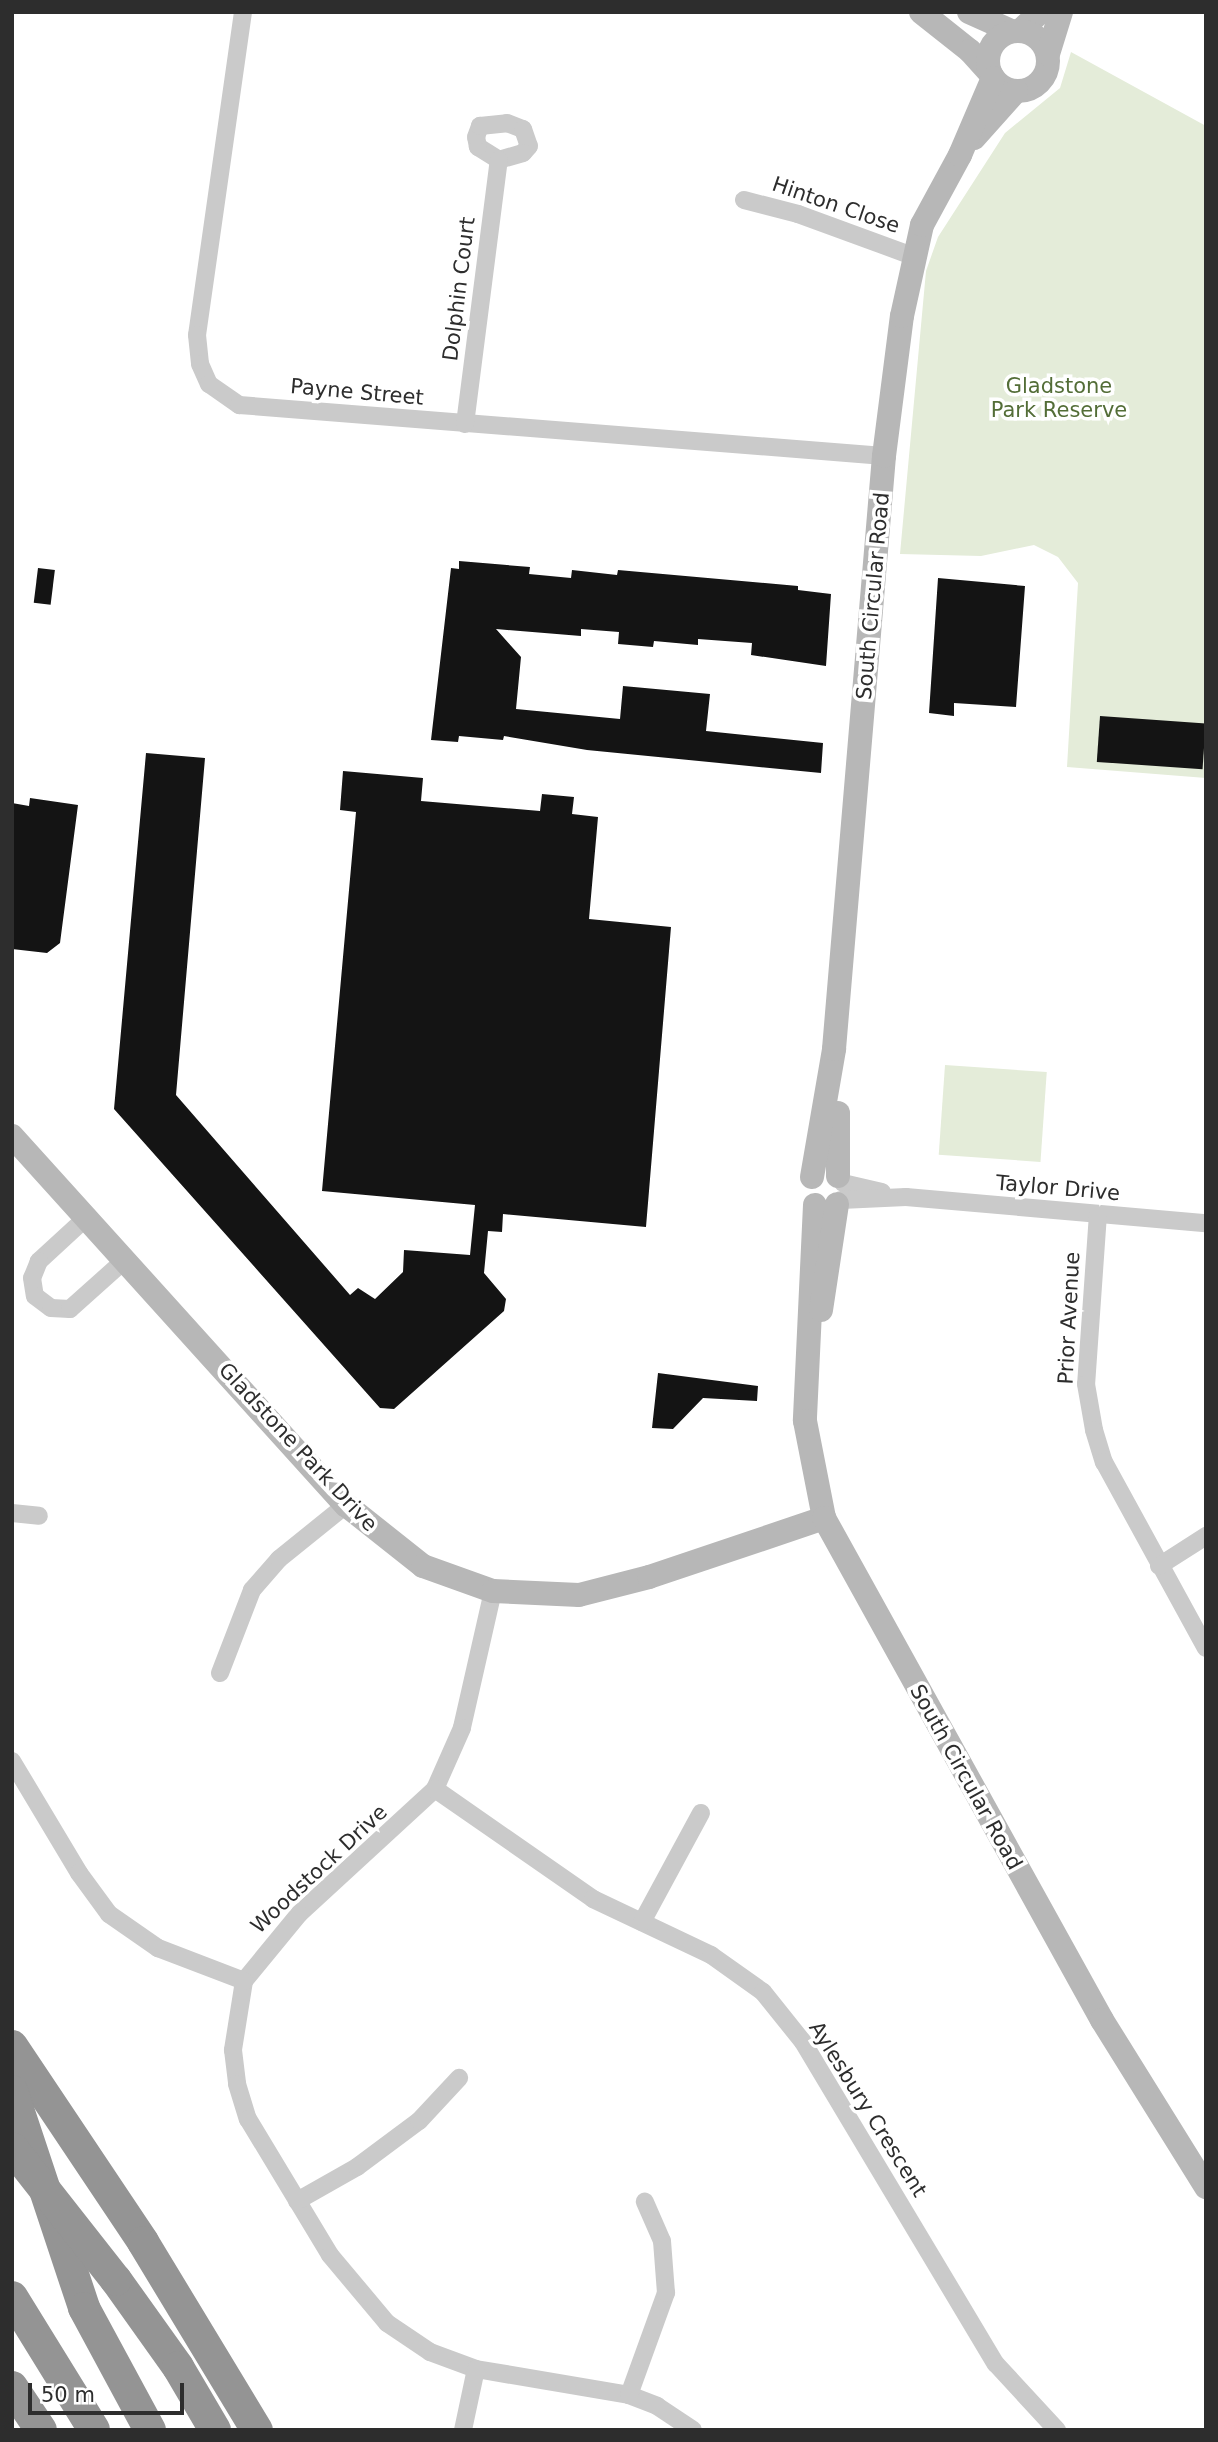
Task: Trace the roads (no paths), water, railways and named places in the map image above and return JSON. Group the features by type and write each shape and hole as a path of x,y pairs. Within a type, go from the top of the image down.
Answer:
{"highway":[{"path":"12,2046 143,2242 257,2430"},
{"path":"12,2091 84,2308 150,2430"},
{"path":"12,2148 116,2280 178,2367 215,2430"},
{"path":"12,2297 94,2430"},
{"path":"12,2387 41,2430"}],"street":[{"name":"Payne Street","path":"243,12 197,335 200,364 209,384 239,405 884,456"},
{"path":"921,12 962,44 992,76 1016,91 1041,80 1061,12"},
{"path":"968,12 1038,38 1048,54"},
{"path":"992,76 990,48 1040,12"},
{"name":"South Circular Road","path":"835,1193 808,1194 834,1049 884,456 913,256 922,225 960,155 992,76"},
{"name":"South Circular Road","path":"960,155 1016,91"},
{"name":"Dolphin Court","path":"465,424 499,160"},
{"name":"Hinton Close","path":"744,200 798,214 913,256"},
{"name":"South Circular Road","path":"834,1049 839,1090 835,1193 823,1302 811,1341 805,1421 824,1518 1102,2020 1206,2187"},
{"name":"Gladstone Park Drive","path":"12,1136 88,1216 346,1505 423,1566 493,1591 547,1597 612,1588 824,1518"},
{"name":"Taylor Drive","path":"835,1193 1206,1223"},
{"name":"Prior Avenue","path":"1098,1214 1086,1384 1094,1430 1104,1462 1206,1648"},
{"path":"88,1216 39,1261 32,1278 35,1296 51,1308 70,1309 126,1259"},
{"path":"220,1673 251,1590 279,1559 346,1505"},
{"path":"12,1513 39,1516"},
{"path":"1159,1566 1206,1536"},
{"name":"Woodstock Drive","path":"244,1981 299,1914 435,1789 462,1728 493,1591"},
{"path":"12,1761 79,1873 110,1914 158,1948 244,1981 233,2050 237,2084 248,2119 330,2255 387,2323 430,2352 476,2369 629,2395 657,2406 693,2430"},
{"name":"Aylesbury Crescent","path":"435,1789 593,1899 710,1955 771,2002 803,2042 996,2364 1055,2429"},
{"path":"642,1923 701,1813"},
{"path":"297,2201 357,2167 419,2121 458,2078"},
{"path":"629,2395 666,2292 662,2241 645,2202"},
{"path":"464,2430 476,2369"}],"park label":[{"name":"Gladstone Park Reserve","path":"1059,398"}]}
